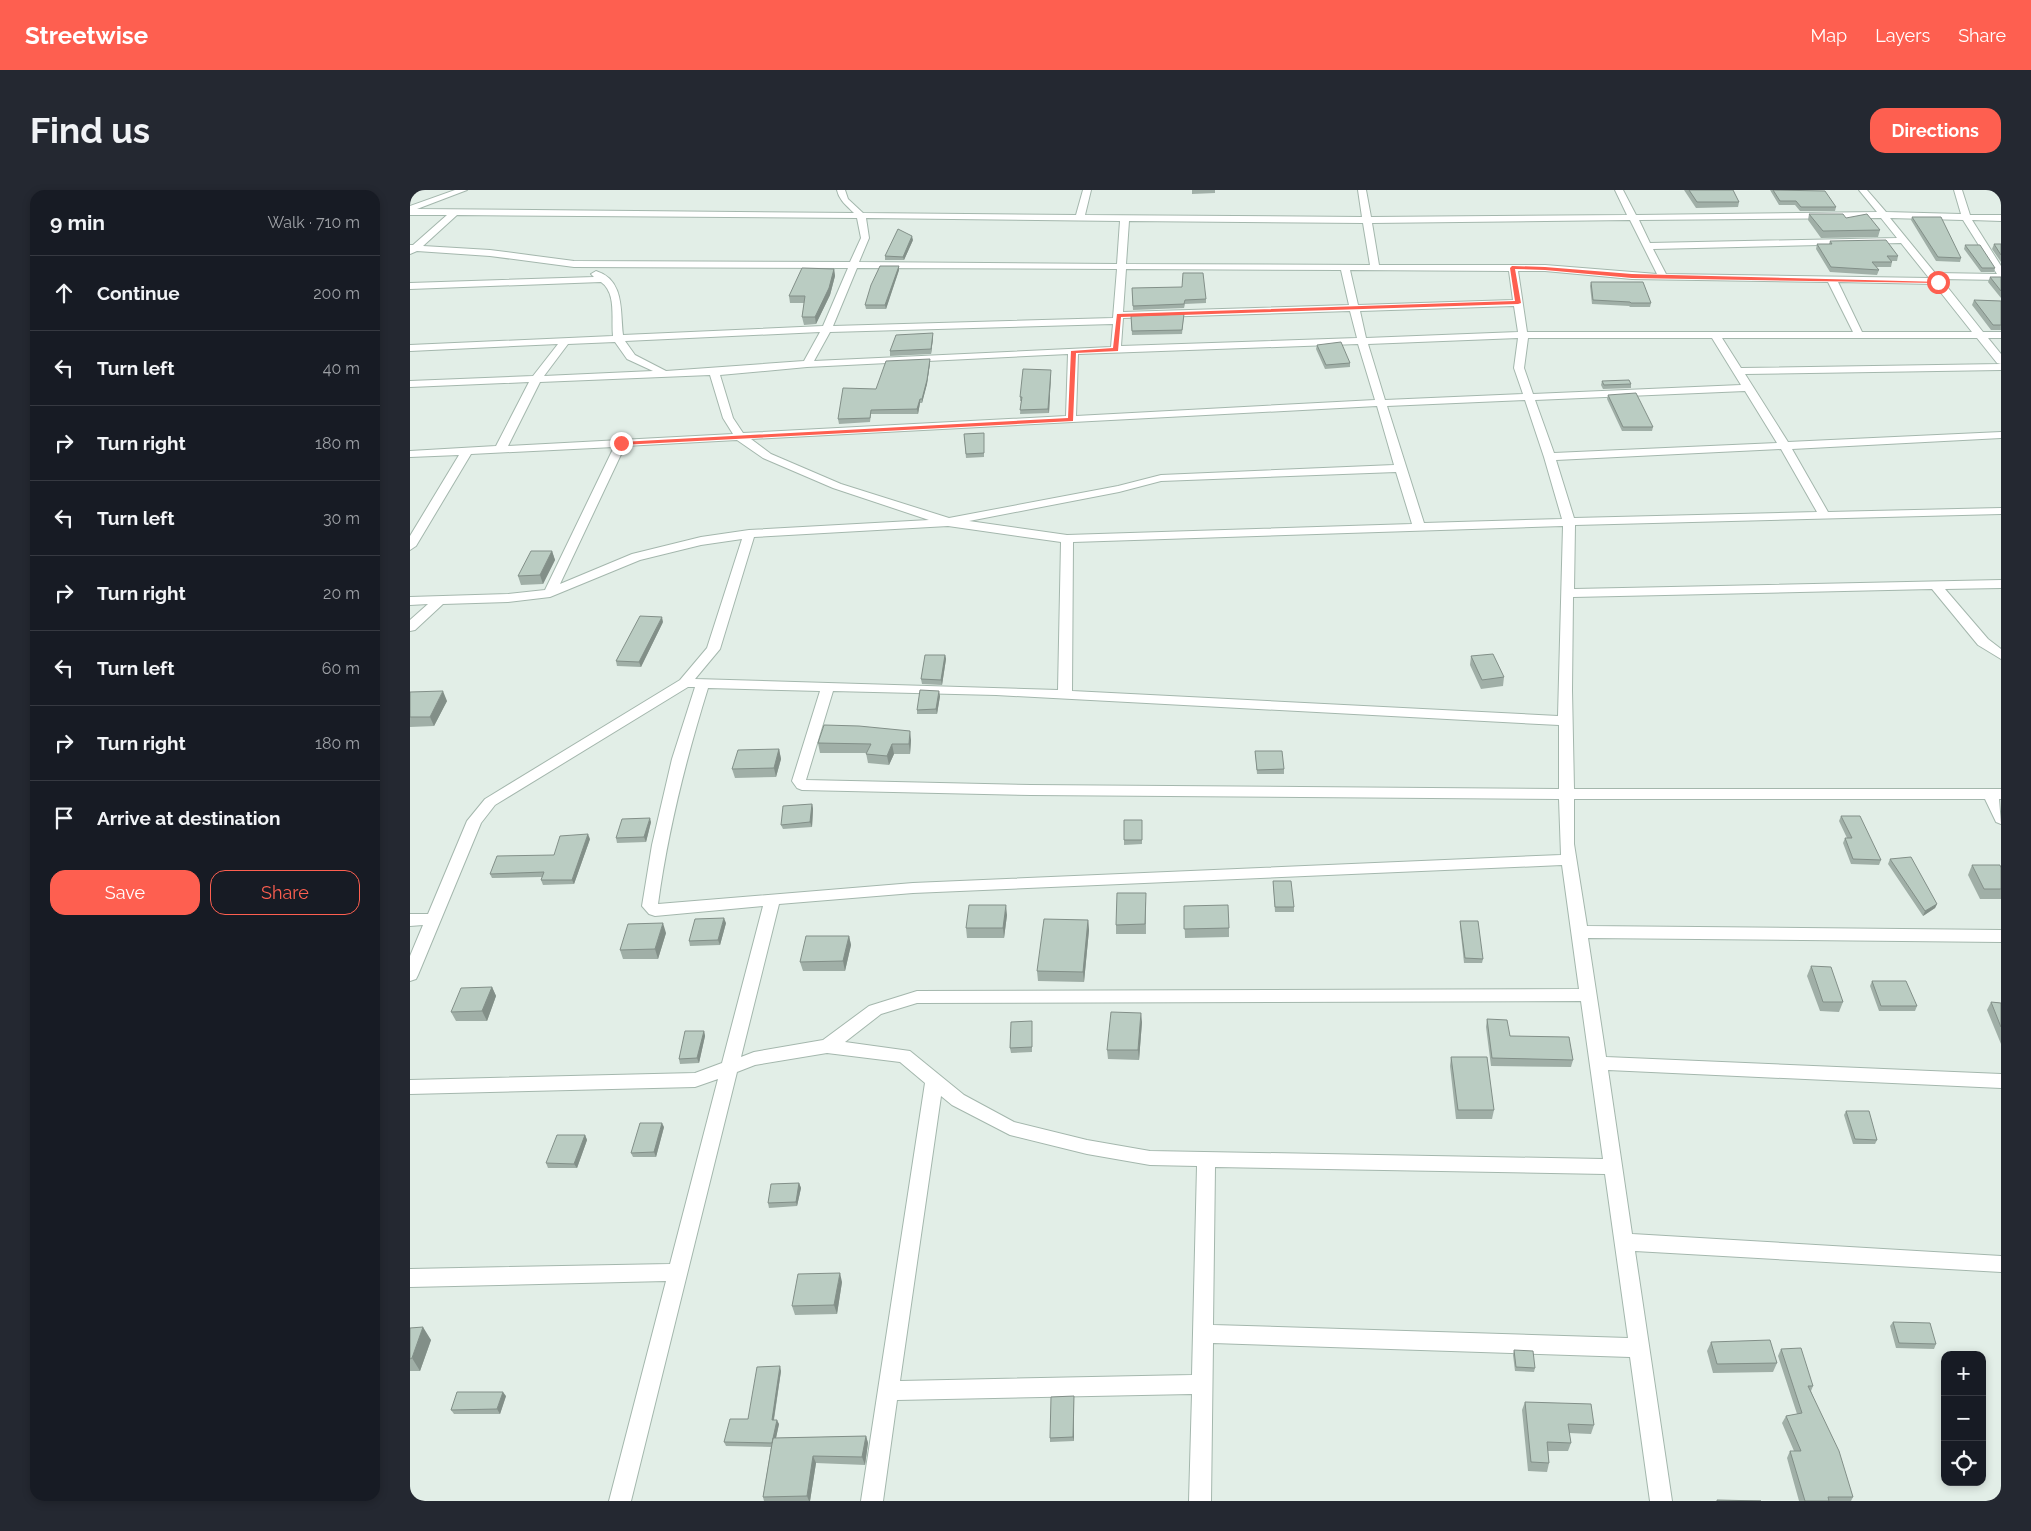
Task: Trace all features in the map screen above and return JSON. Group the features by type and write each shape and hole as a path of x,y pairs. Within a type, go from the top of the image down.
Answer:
{"street":[{"path":"410,211 463,190"},
{"path":"807,364 828,329 865,238 864,224 860,215 844,199 841,190"},
{"path":"1080,217 1088,190"},
{"path":"1362,190 1375,268"},
{"path":"1619,190 1663,277"},
{"path":"1864,190 2001,361"},
{"path":"1958,190 1966,217 2001,273"},
{"path":"410,211 1368,220 1634,219 1884,215 2001,218"},
{"path":"412,250 455,212"},
{"path":"1116,350 1125,218"},
{"path":"1647,246 1905,240"},
{"path":"412,250 490,253 574,264 1512,268 1663,277 1832,280 2001,277"},
{"path":"574,264 604,278 616,294 617,337 631,357 666,374"},
{"path":"1345,268 1362,340 1419,527"},
{"path":"1512,268 1524,334 1518,368 1550,457 1569,522 1565,721 1569,860 1661,1501"},
{"path":"410,286 604,278"},
{"path":"1832,280 1859,335"},
{"path":"410,348 617,337 1353,307 1518,303"},
{"path":"410,384 714,372 807,364 1073,351 1524,334 2001,335"},
{"path":"1715,335 1749,388 1825,516"},
{"path":"500,450 536,379 566,340"},
{"path":"1071,420 1073,351"},
{"path":"1738,371 2001,367"},
{"path":"714,372 728,418 740,437 767,456 837,486 948,522 1067,538 2001,511"},
{"path":"410,454 1382,403 1749,388"},
{"path":"1550,457 2001,435"},
{"path":"550,594 621,443"},
{"path":"410,546 467,451"},
{"path":"410,601 508,598 550,594 636,557 701,541 749,534 948,522 1161,478 1401,468"},
{"path":"410,975 474,821 490,802 685,683 713,649 749,534"},
{"path":"1065,694 1067,538"},
{"path":"1567,594 2001,584"},
{"path":"1936,586 1983,642 2001,655"},
{"path":"410,627 440,600"},
{"path":"685,683 1065,694 1565,721"},
{"path":"703,683 679,759 659,845 650,906 655,910 913,888 1569,860"},
{"path":"828,686 799,781 802,785 1566,794 1996,794 2001,819"},
{"path":"620,1501 772,899"},
{"path":"410,920 434,919"},
{"path":"1579,932 2001,936"},
{"path":"827,1046 874,1010 917,997 1588,995"},
{"path":"410,1087 695,1080 754,1058 827,1046 904,1056 958,1100 1010,1128 1087,1147 1150,1158 1612,1167"},
{"path":"1597,1063 2001,1081"},
{"path":"872,1501 934,1081"},
{"path":"1200,1501 1206,1159"},
{"path":"1624,1242 2001,1264"},
{"path":"410,1278 678,1272"},
{"path":"1203,1334 1639,1348"},
{"path":"888,1391 1202,1384"}],"building":[{"path":"1689,190 1733,190 1739,202 1697,202"},
{"path":"1773,190 1825,191 1836,207 1801,207 1796,201 1780,201"},
{"path":"1809,214 1843,214 1846,218 1867,214 1880,230 1823,231"},
{"path":"1912,217 1941,217 1961,258 1938,257"},
{"path":"898,229 912,236 903,257 885,256"},
{"path":"1886,240 1898,256 1887,256 1892,262 1872,262 1879,270 1831,267 1817,244 1832,244 1830,241"},
{"path":"1994,244 2001,244 2001,255"},
{"path":"1965,245 1980,245 1995,268 1982,268"},
{"path":"880,266 899,266 885,305 865,305 871,285"},
{"path":"802,268 834,269 829,288 815,317 802,317 805,296 789,296"},
{"path":"1183,273 1203,273 1206,299 1185,300 1184,304 1133,306 1132,288 1182,287"},
{"path":"1990,277 2001,277 2001,291"},
{"path":"1591,282 1643,282 1651,303 1593,300"},
{"path":"1974,300 2001,301 2001,325 1993,325"},
{"path":"1184,314 1182,330 1132,331 1131,316"},
{"path":"933,333 931,349 890,351 896,335"},
{"path":"1341,342 1350,363 1326,365 1317,345"},
{"path":"930,359 927,380 917,409 871,410 870,418 838,419 843,388 876,389 886,361"},
{"path":"1023,369 1051,370 1048,409 1020,410"},
{"path":"1629,380 1631,384 1604,385 1602,381"},
{"path":"1636,393 1653,427 1623,427 1608,395"},
{"path":"984,433 984,453 966,454 964,434"},
{"path":"531,551 552,551 540,575 518,576"},
{"path":"640,616 662,617 639,662 616,661"},
{"path":"1493,654 1504,677 1482,680 1471,656"},
{"path":"925,655 945,655 941,680 921,679"},
{"path":"920,690 939,691 936,709 917,710"},
{"path":"443,691 430,717 410,717 410,692"},
{"path":"824,725 910,731 909,744 892,744 887,756 866,754 871,744 818,743"},
{"path":"779,749 774,768 732,769 738,750"},
{"path":"1255,751 1282,751 1284,769 1257,770"},
{"path":"812,804 810,822 781,825 783,806"},
{"path":"1841,816 1860,816 1881,860 1853,859 1845,838 1852,838"},
{"path":"650,818 644,837 616,838 622,819"},
{"path":"1124,820 1142,820 1142,840 1124,840"},
{"path":"588,834 572,880 541,880 544,872 490,874 497,856 554,855 560,836"},
{"path":"1911,857 1937,904 1925,911 1890,859"},
{"path":"1972,865 2000,865 2001,889 1984,889"},
{"path":"1273,881 1291,881 1294,907 1275,907"},
{"path":"1117,893 1146,893 1145,924 1116,925"},
{"path":"969,905 1006,905 1003,928 966,928"},
{"path":"1228,905 1229,928 1184,929 1184,906"},
{"path":"724,918 718,940 689,941 695,919"},
{"path":"1044,919 1088,920 1083,972 1037,971"},
{"path":"1460,921 1478,921 1483,959 1465,958"},
{"path":"663,923 655,949 620,950 628,924"},
{"path":"806,936 849,936 843,961 800,962"},
{"path":"1811,966 1831,967 1843,1002 1823,1002"},
{"path":"1872,981 1906,981 1917,1006 1881,1006"},
{"path":"492,987 482,1011 451,1012 461,988"},
{"path":"1991,1002 2001,1003 2001,1027"},
{"path":"1111,1012 1141,1013 1138,1050 1107,1050"},
{"path":"1487,1019 1507,1020 1510,1036 1569,1037 1573,1060 1492,1058"},
{"path":"1032,1021 1032,1047 1010,1048 1011,1022"},
{"path":"685,1031 704,1031 697,1058 679,1059"},
{"path":"1451,1057 1487,1057 1494,1110 1458,1110"},
{"path":"1846,1111 1869,1111 1877,1140 1855,1139"},
{"path":"640,1123 662,1123 654,1152 631,1153"},
{"path":"557,1135 585,1135 574,1164 546,1163"},
{"path":"799,1183 796,1202 768,1203 771,1184"},
{"path":"840,1273 834,1305 792,1306 798,1274"},
{"path":"1893,1322 1930,1323 1936,1344 1899,1343"},
{"path":"423,1327 412,1358 410,1359 410,1328"},
{"path":"1770,1340 1777,1363 1717,1364 1711,1342"},
{"path":"1801,1348 1813,1386 1808,1386 1839,1451 1853,1497 1828,1497 1829,1501 1805,1501 1790,1451 1801,1451 1786,1416 1802,1413 1781,1349"},
{"path":"1514,1350 1533,1351 1535,1368 1516,1367"},
{"path":"780,1366 772,1420 777,1420 772,1443 724,1442 730,1419 748,1419 757,1367"},
{"path":"457,1392 503,1392 497,1409 451,1410"},
{"path":"1074,1396 1073,1437 1050,1438 1051,1397"},
{"path":"1525,1402 1591,1404 1594,1425 1568,1424 1571,1443 1547,1442 1549,1463 1531,1462"},
{"path":"866,1436 862,1457 813,1456 807,1496 763,1497 773,1438"},
{"path":"1717,1500 1761,1501 1717,1501"}],"route":[{"path":"621,443 1071,420 1073,351 1116,350 1119,315 1518,303 1512,268 1545,268 1632,276 1938,282"}]}
